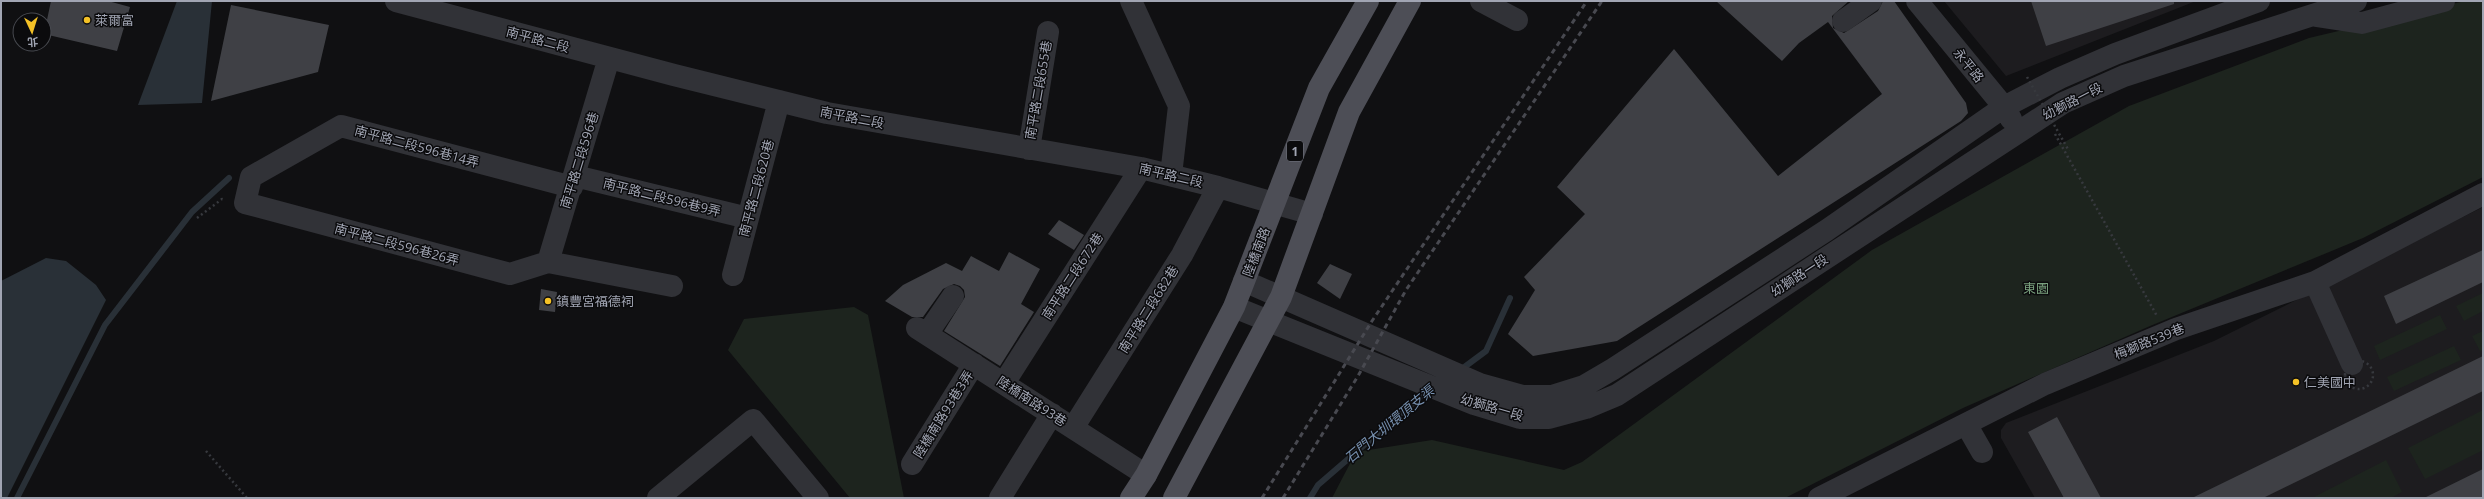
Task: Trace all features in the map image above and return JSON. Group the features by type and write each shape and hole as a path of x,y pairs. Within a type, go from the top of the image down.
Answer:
{"main road":[{"name":"陸橋南路","path":"1131,498 1146,475 1234,307 1320,88 1368,1"},
{"path":"1174,498 1269,323 1281,297 1349,112 1410,1"}],"street":[{"name":"南平路二段","path":"396,1 610,58 827,113 1141,168 1218,187 1312,214"},
{"path":"1131,1 1179,106 1171,175"},
{"path":"1481,1 1517,20"},
{"path":"1844,20 1871,1"},
{"name":"永平路","path":"1917,1 2004,107 2019,131"},
{"name":"幼獅路一段","path":"1244,281 1480,384 1523,396 1552,396 1584,386 1613,369 1827,230 2004,107 2060,78 2115,54 2259,1"},
{"name":"幼獅路一段","path":"1234,307 1269,323 1474,404 1520,418 1549,418 1586,408 1617,395 2043,114 2124,76 2356,1"},
{"path":"2312,15 2362,23 2444,1"},
{"name":"南平路二段655巷","path":"1028,149 1048,32"},
{"name":"南平路二段596巷","path":"548,262 574,181 610,58"},
{"name":"南平路二段620巷","path":"733,275 778,101"},
{"name":"南平路二段596巷14弄","path":"245,203 251,177 341,126 574,181"},
{"name":"南平路二段672巷","path":"1004,383 1141,168"},
{"name":"南平路二段596巷9弄","path":"574,181 748,218"},
{"name":"南平路二段682巷","path":"1073,428 1182,255 1218,187"},
{"name":"梅獅路539巷","path":"1819,498 2045,384 2166,333 2316,282 2483,194"},
{"name":"南平路二段596巷26弄","path":"245,203 510,274 548,262"},
{"path":"548,262 672,286"},
{"path":"2316,282 2352,364"},
{"name":"陸橋南路93巷","path":"953,296 922,331 1146,475"},
{"name":"陸橋南路93巷3弄","path":"912,464 974,364"},
{"path":"1000,498 1052,414"},
{"path":"658,498 753,420 818,498"},
{"path":"1966,424 1982,452"}],"path":[{"path":"2027,77 2166,333"},
{"path":"2043,114 2068,152"},
{"path":"196,218 222,199 245,203"},
{"path":"206,451 247,498"}],"shaded area":[{"path":"177,1 212,1 202,103 138,105"},
{"path":"1944,1 2196,1 2006,76"},
{"name":"仁美國中","path":"2483,207 2483,498 2035,498 2001,438 2001,430 2006,423 2214,341"},
{"path":"46,258 66,261 96,285 106,300 7,498 1,498 1,281"}],"green space":[{"name":"東園","path":"2465,1 2483,1 2483,177 2363,238 2150,326 1963,408 1785,498 1332,498 1356,452 1432,440 1564,470 1582,462 1872,250 2129,106 2309,38"},
{"path":"2483,293 2483,311 2464,321 2456,306"},
{"path":"854,307 868,315 904,498 850,498 728,350 744,319"},
{"path":"2440,315 2447,329 2380,360 2374,346"},
{"path":"2483,331 2483,350 2480,351 2472,336"},
{"path":"2454,346 2461,360 2394,391 2387,377"},
{"path":"2483,410 2483,450 2425,479 2408,448"},
{"path":"2386,460 2402,492 2391,498 2312,498"}],"building":[{"name":"萊爾富","path":"51,1 108,1 130,7 117,51 52,36 52,12 49,12"},
{"path":"1716,1 1849,1 1832,16 1833,28 1844,33 1878,11 1883,1 1894,1 1966,103 1968,113 1961,121 1617,341 1533,356 1508,334 1535,290 1524,277 1585,214 1557,187 1674,49 1778,176 1882,94 1828,22 1799,43 1782,61"},
{"path":"2031,1 2174,1 2174,4 2046,46"},
{"path":"231,5 329,25 318,72 211,101"},
{"path":"1059,220 1084,235 1074,250 1048,234"},
{"path":"2483,250 2483,282 2396,324 2384,296"},
{"path":"1009,252 1040,269 1021,304 1034,312 1000,366 944,331 965,297 964,290 960,286 954,284 943,289 923,317 912,317 885,301 903,285 946,263 962,271 971,256 999,271"},
{"path":"1330,264 1352,274 1340,299 1317,283"},
{"name":"鎮豐宮福德祠","path":"541,289 557,292 555,312 539,310"},
{"path":"2483,356 2483,391 2263,498 2192,498"},
{"path":"2057,417 2101,498 2064,498 2028,432"},
{"path":"2483,469 2483,498 2424,498"}],"waterway":[{"path":"17,498 105,325 192,212 229,178"},
{"name":"石門大圳環頂支渠","path":"1459,371 1486,351 1510,298"},
{"name":"石門大圳環頂支渠","path":"1310,498 1318,485 1428,390"}],"railway":[{"path":"1262,498 1372,321 1587,1"},
{"path":"1283,498 1358,376 1406,290 1602,1"}],"place":[{"name":"萊爾富","path":"87,20"},
{"name":"鎮豐宮福德祠","path":"548,301"},
{"name":"仁美國中","path":"2296,382"}]}
